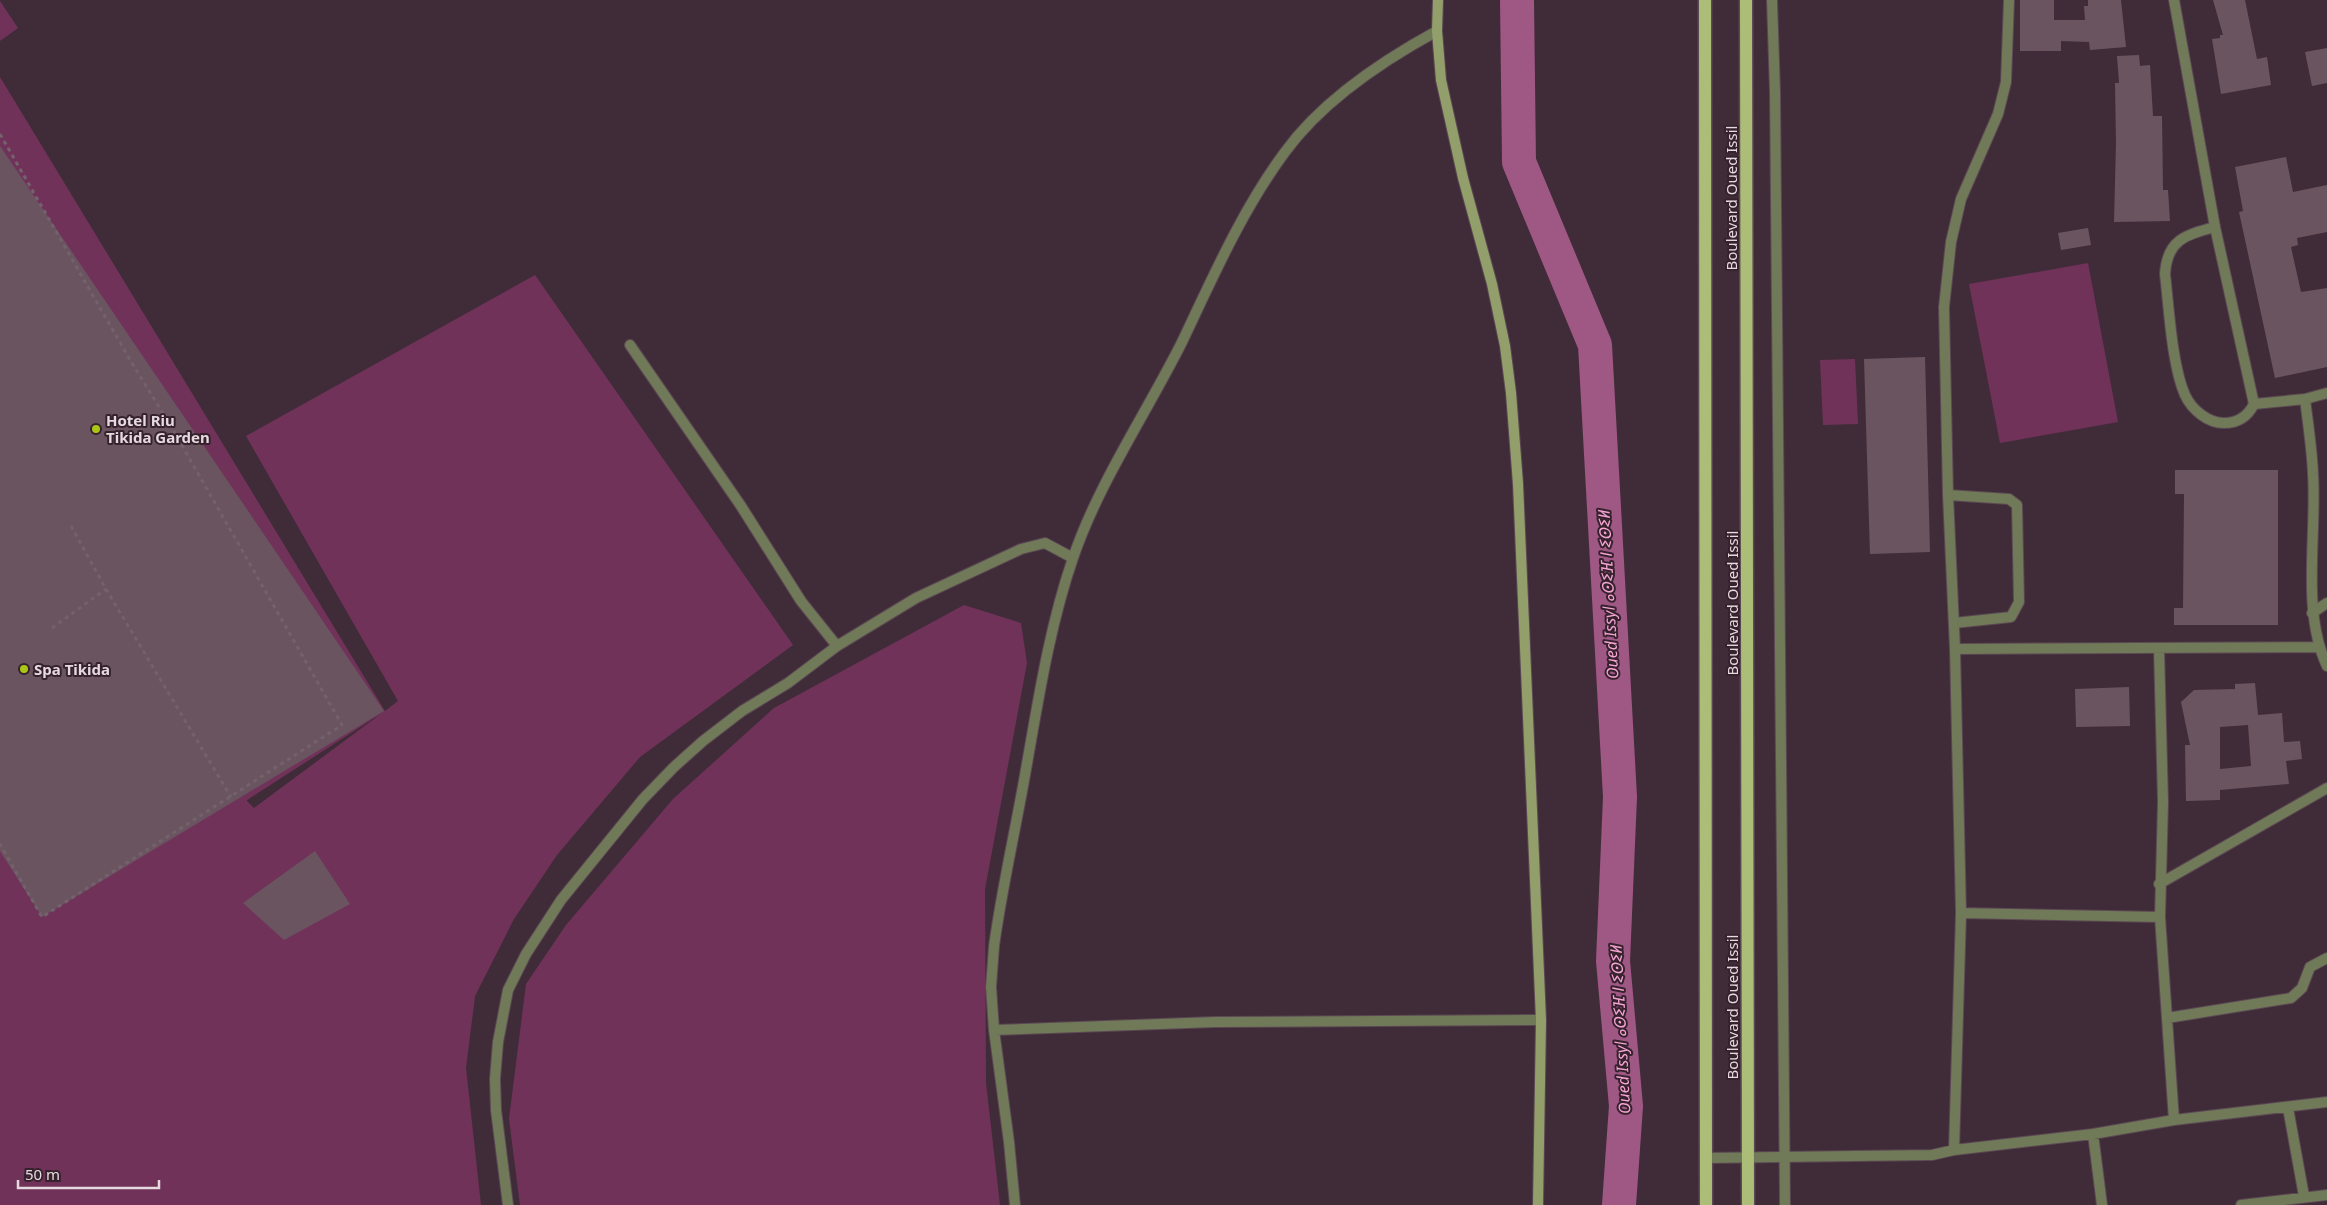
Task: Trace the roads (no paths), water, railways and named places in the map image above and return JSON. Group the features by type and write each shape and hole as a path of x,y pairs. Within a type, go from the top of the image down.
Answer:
{"main road":[{"name":"Boulevard Oued Issil","path":"1705,0 1706,1205"},
{"name":"Boulevard Oued Issil","path":"1746,0 1748,1205"}],"street":[{"path":"1438,0 1436,31 1441,80 1463,178 1494,293 1505,346 1511,393 1518,484 1541,1020 1538,1205"},
{"path":"1772,0 1775,92 1785,1205"},
{"path":"1954,1150 1961,913 1944,307 1951,242 1961,199 1998,114 2006,82 2009,0"},
{"path":"2174,0 2214,227 2254,404"},
{"path":"1015,1205 1009,1142 994,1030 991,987 994,946 1001,896 1048,651 1073,558 1121,455 1180,344 1224,253 1259,190 1286,150 1319,115 1352,85 1406,48 1436,31"},
{"path":"2214,227 2187,235 2176,243 2168,254 2166,262 2165,274 2180,376 2185,395 2192,407 2199,413 2222,423 2234,422 2244,417 2254,404 2305,399 2327,393"},
{"path":"630,345 741,506 801,602 837,646"},
{"path":"2305,399 2313,475 2312,613 2318,647 2327,666"},
{"path":"1948,494 2009,500 2017,505 2020,602 2011,617 1954,623"},
{"path":"508,1205 496,1110 495,1079 498,1042 508,990 526,954 550,917 644,799 674,766 742,711 788,683 837,646 916,598 1021,549 1045,543 1073,558"},
{"path":"2312,613 2327,603"},
{"path":"1955,649 2318,647"},
{"path":"2159,649 2163,802 2159,884 2160,917 2174,1120"},
{"path":"2159,884 2327,788"},
{"path":"1961,913 2160,917"},
{"path":"2167,1018 2291,998 2302,988 2310,967 2327,958"},
{"path":"994,1030 1215,1022 1541,1020"},
{"path":"1705,1158 1932,1155 1954,1150 2093,1134 2174,1120 2327,1102"},
{"path":"2288,1108 2304,1196"},
{"path":"2093,1134 2102,1205"},
{"path":"2241,1205 2304,1196 2327,1195"}],"waterway":[{"name":"Oued Issyl ⴰⵙⵉⴼ ⵏ ⵉⵙⵉⵍ","path":"1517,0 1519,162 1595,345 1620,797 1613,961 1626,1106 1619,1205"}],"place":[{"name":"Hotel Riu Tikida Garden","path":"96,429"},
{"name":"Spa Tikida","path":"24,669"}]}
